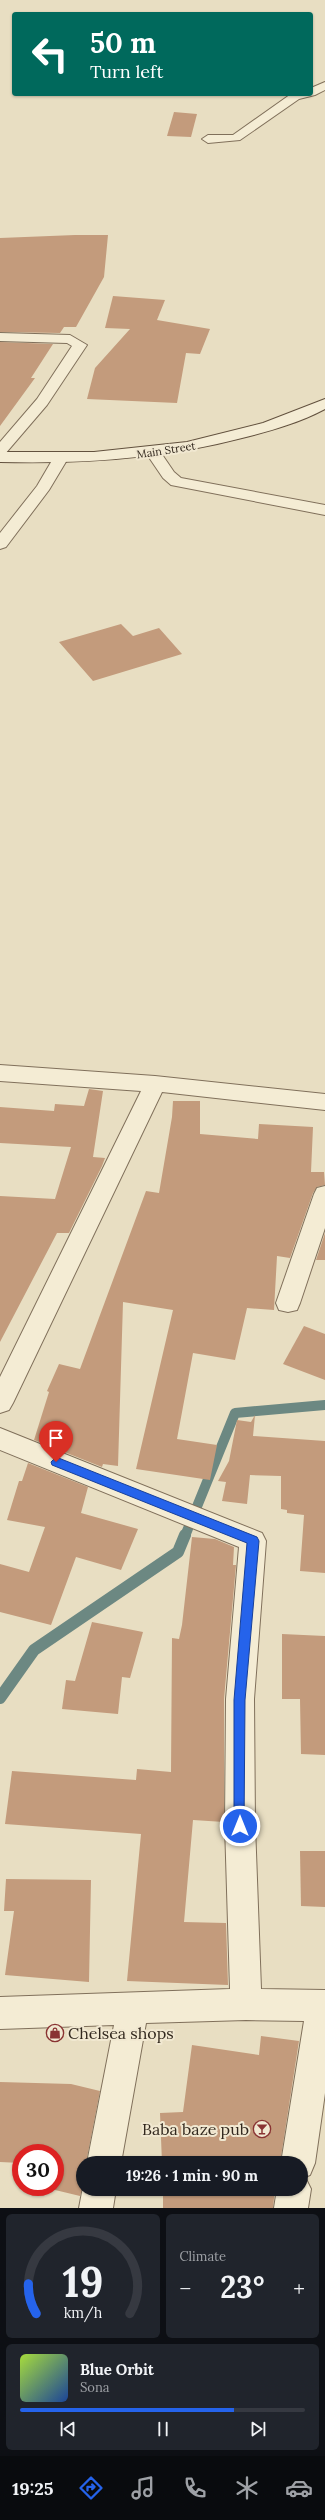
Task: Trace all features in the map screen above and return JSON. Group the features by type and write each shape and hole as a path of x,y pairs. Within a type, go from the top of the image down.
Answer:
{"street":[{"path":"313,92 325,85"},
{"path":"208,140 236,138 296,96"},
{"path":"0,337 70,339 80,345 42,402 0,451"},
{"name":"Main Street","path":"0,457 59,460 154,453 208,443 283,422 325,403"},
{"path":"154,453 168,475 176,482 325,510"},
{"path":"0,544 44,487 59,460"},
{"path":"0,1073 155,1084 325,1102"},
{"path":"0,1403 155,1084"},
{"path":"288,1303 325,1194"},
{"path":"0,1439 253,1541 240,1700 240,1826 246,2004"},
{"path":"0,2012 246,2004 324,2006 299,2156"},
{"path":"105,2156 133,2008"},
{"path":"96,2208 99,2196"},
{"path":"291,2208 293,2196"}],"building":[{"path":"174,112 197,114 191,137 167,136"},
{"path":"108,235 104,277 76,327 64,327 60,333 0,332 0,238"},
{"path":"113,296 165,300 157,320 210,329 200,354 186,353 177,403 87,399 95,368 130,329 105,328"},
{"path":"0,342 53,344 31,378 35,378 0,426"},
{"path":"121,624 133,636 159,628 182,654 93,681 59,642"},
{"path":"89,1089 103,1091 93,1157 105,1158 69,1233 57,1233 0,1342 0,1196 55,1199 71,1147 0,1143 0,1107 54,1111 55,1104 84,1106"},
{"path":"173,1101 200,1101 200,1134 258,1139 259,1124 313,1127 311,1172 324,1172 325,1185 317,1187 313,1193 290,1258 277,1256 274,1310 247,1308 235,1360 193,1353 177,1439 217,1445 210,1480 136,1469 173,1310 123,1302 118,1466 103,1464 102,1467 34,1440 49,1392 47,1391 59,1364 80,1369 146,1191 159,1193 172,1117"},
{"path":"325,1233 325,1260 316,1260"},
{"path":"304,1326 325,1334 325,1380 283,1364"},
{"path":"255,1415 253,1436 325,1441 325,1573 300,1571 304,1515 287,1513 287,1510 281,1509 281,1476 250,1475 247,1504 222,1501 226,1482 218,1481 229,1461 237,1420 251,1422"},
{"path":"28,1463 88,1487 81,1513 138,1529 121,1570 76,1557 51,1625 0,1612 0,1564 29,1572 45,1527 7,1520 19,1481 22,1481"},
{"path":"192,1537 215,1539 234,1547 233,1565 236,1565 224,1699 224,1822 193,1820 184,1922 226,1923 228,1985 127,1981 141,1834 5,1824 12,1771 136,1780 137,1769 171,1772 172,1638 179,1639 182,1625"},
{"path":"92,1622 143,1632 130,1678 122,1677 118,1714 62,1709 66,1680 75,1681"},
{"path":"282,1634 325,1636 325,1755 301,1754 300,1699 282,1699"},
{"path":"300,1851 325,1851 325,1907 301,1906"},
{"path":"6,1879 91,1880 89,1982 5,1975 14,1911 4,1911"},
{"path":"261,2036 299,2041 281,2156 162,2156 160,2113 183,2112 192,2045 259,2055"},
{"path":"0,2082 71,2084 100,2091 87,2156 76,2156 76,2195 64,2192 64,2144 12,2144 12,2163 0,2162"},
{"path":"163,2196 274,2196 273,2208 163,2208"}],"waterway":[{"path":"185,1536 235,1413 325,1405"},
{"path":"0,1698 34,1650 178,1552 185,1535"}],"place":[{"name":"Chelsea shops","path":"55,2033"},
{"name":"Baba baze pub","path":"262,2129"}],"route":[{"path":"56,1462 253,1541 240,1700 240,1826"}]}
